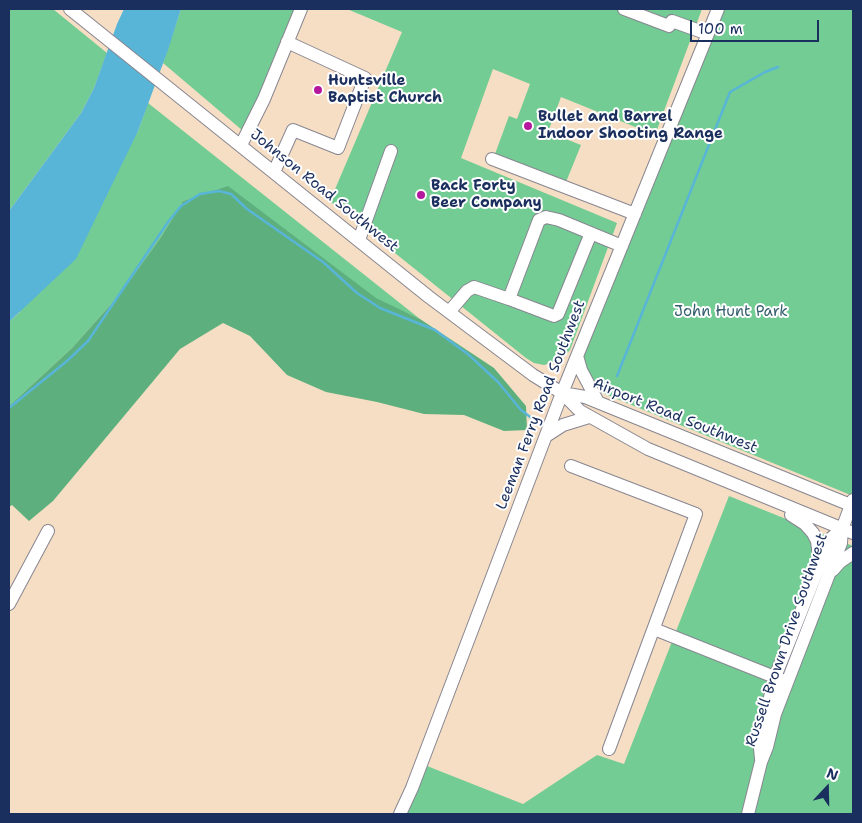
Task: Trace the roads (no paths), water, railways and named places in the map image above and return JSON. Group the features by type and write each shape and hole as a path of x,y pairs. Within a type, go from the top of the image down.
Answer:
{"street":[{"path":"241,145 264,98 301,9"},
{"path":"624,9 669,26 674,15 708,34"},
{"name":"Leeman Ferry Road Southwest","path":"400,814 412,788 562,393 718,9"},
{"name":"Johnson Road Southwest","path":"75,10 102,34 449,312 533,375 562,393"},
{"path":"274,172 293,130 338,148 365,78 287,42"},
{"path":"359,240 391,151"},
{"path":"492,159 635,214"},
{"path":"509,299 540,220 546,217 559,220 622,246"},
{"path":"449,312 467,291 474,287 554,316 558,314 591,233"},
{"path":"577,356 583,375 598,402"},
{"name":"Airport Road Southwest","path":"562,393 585,396 850,515"},
{"name":"Airport Road Southwest","path":"562,393 580,411 648,450 772,502 850,515"},
{"path":"546,436 563,425 590,417"},
{"path":"571,466 696,514 609,749"},
{"path":"772,502 805,524 813,533 824,571 853,553"},
{"name":"Russell Brown Drive Southwest","path":"748,814 761,762 758,737 824,571 830,539 850,515"},
{"path":"9,604 48,531"},
{"path":"654,629 781,680"}],"water":[{"path":"124,9 181,9 138,131 76,259 9,322 9,211 81,113 94,88"}],"waterway":[{"path":"617,376 730,92 765,72 778,67"},
{"path":"9,408 67,361 88,341 168,222 181,206 200,194 219,191 231,194 247,209 323,262 357,293 380,308 435,330 469,355 498,382 521,410 538,423"}],"place":[{"name":"Huntsville Baptist Church","path":"318,90"},
{"name":"Bullet and Barrel Indoor Shooting Range","path":"528,126"},
{"name":"Back Forty Beer Company","path":"421,195"}],"park label":[{"name":"John Hunt Park","path":"731,312"}]}
